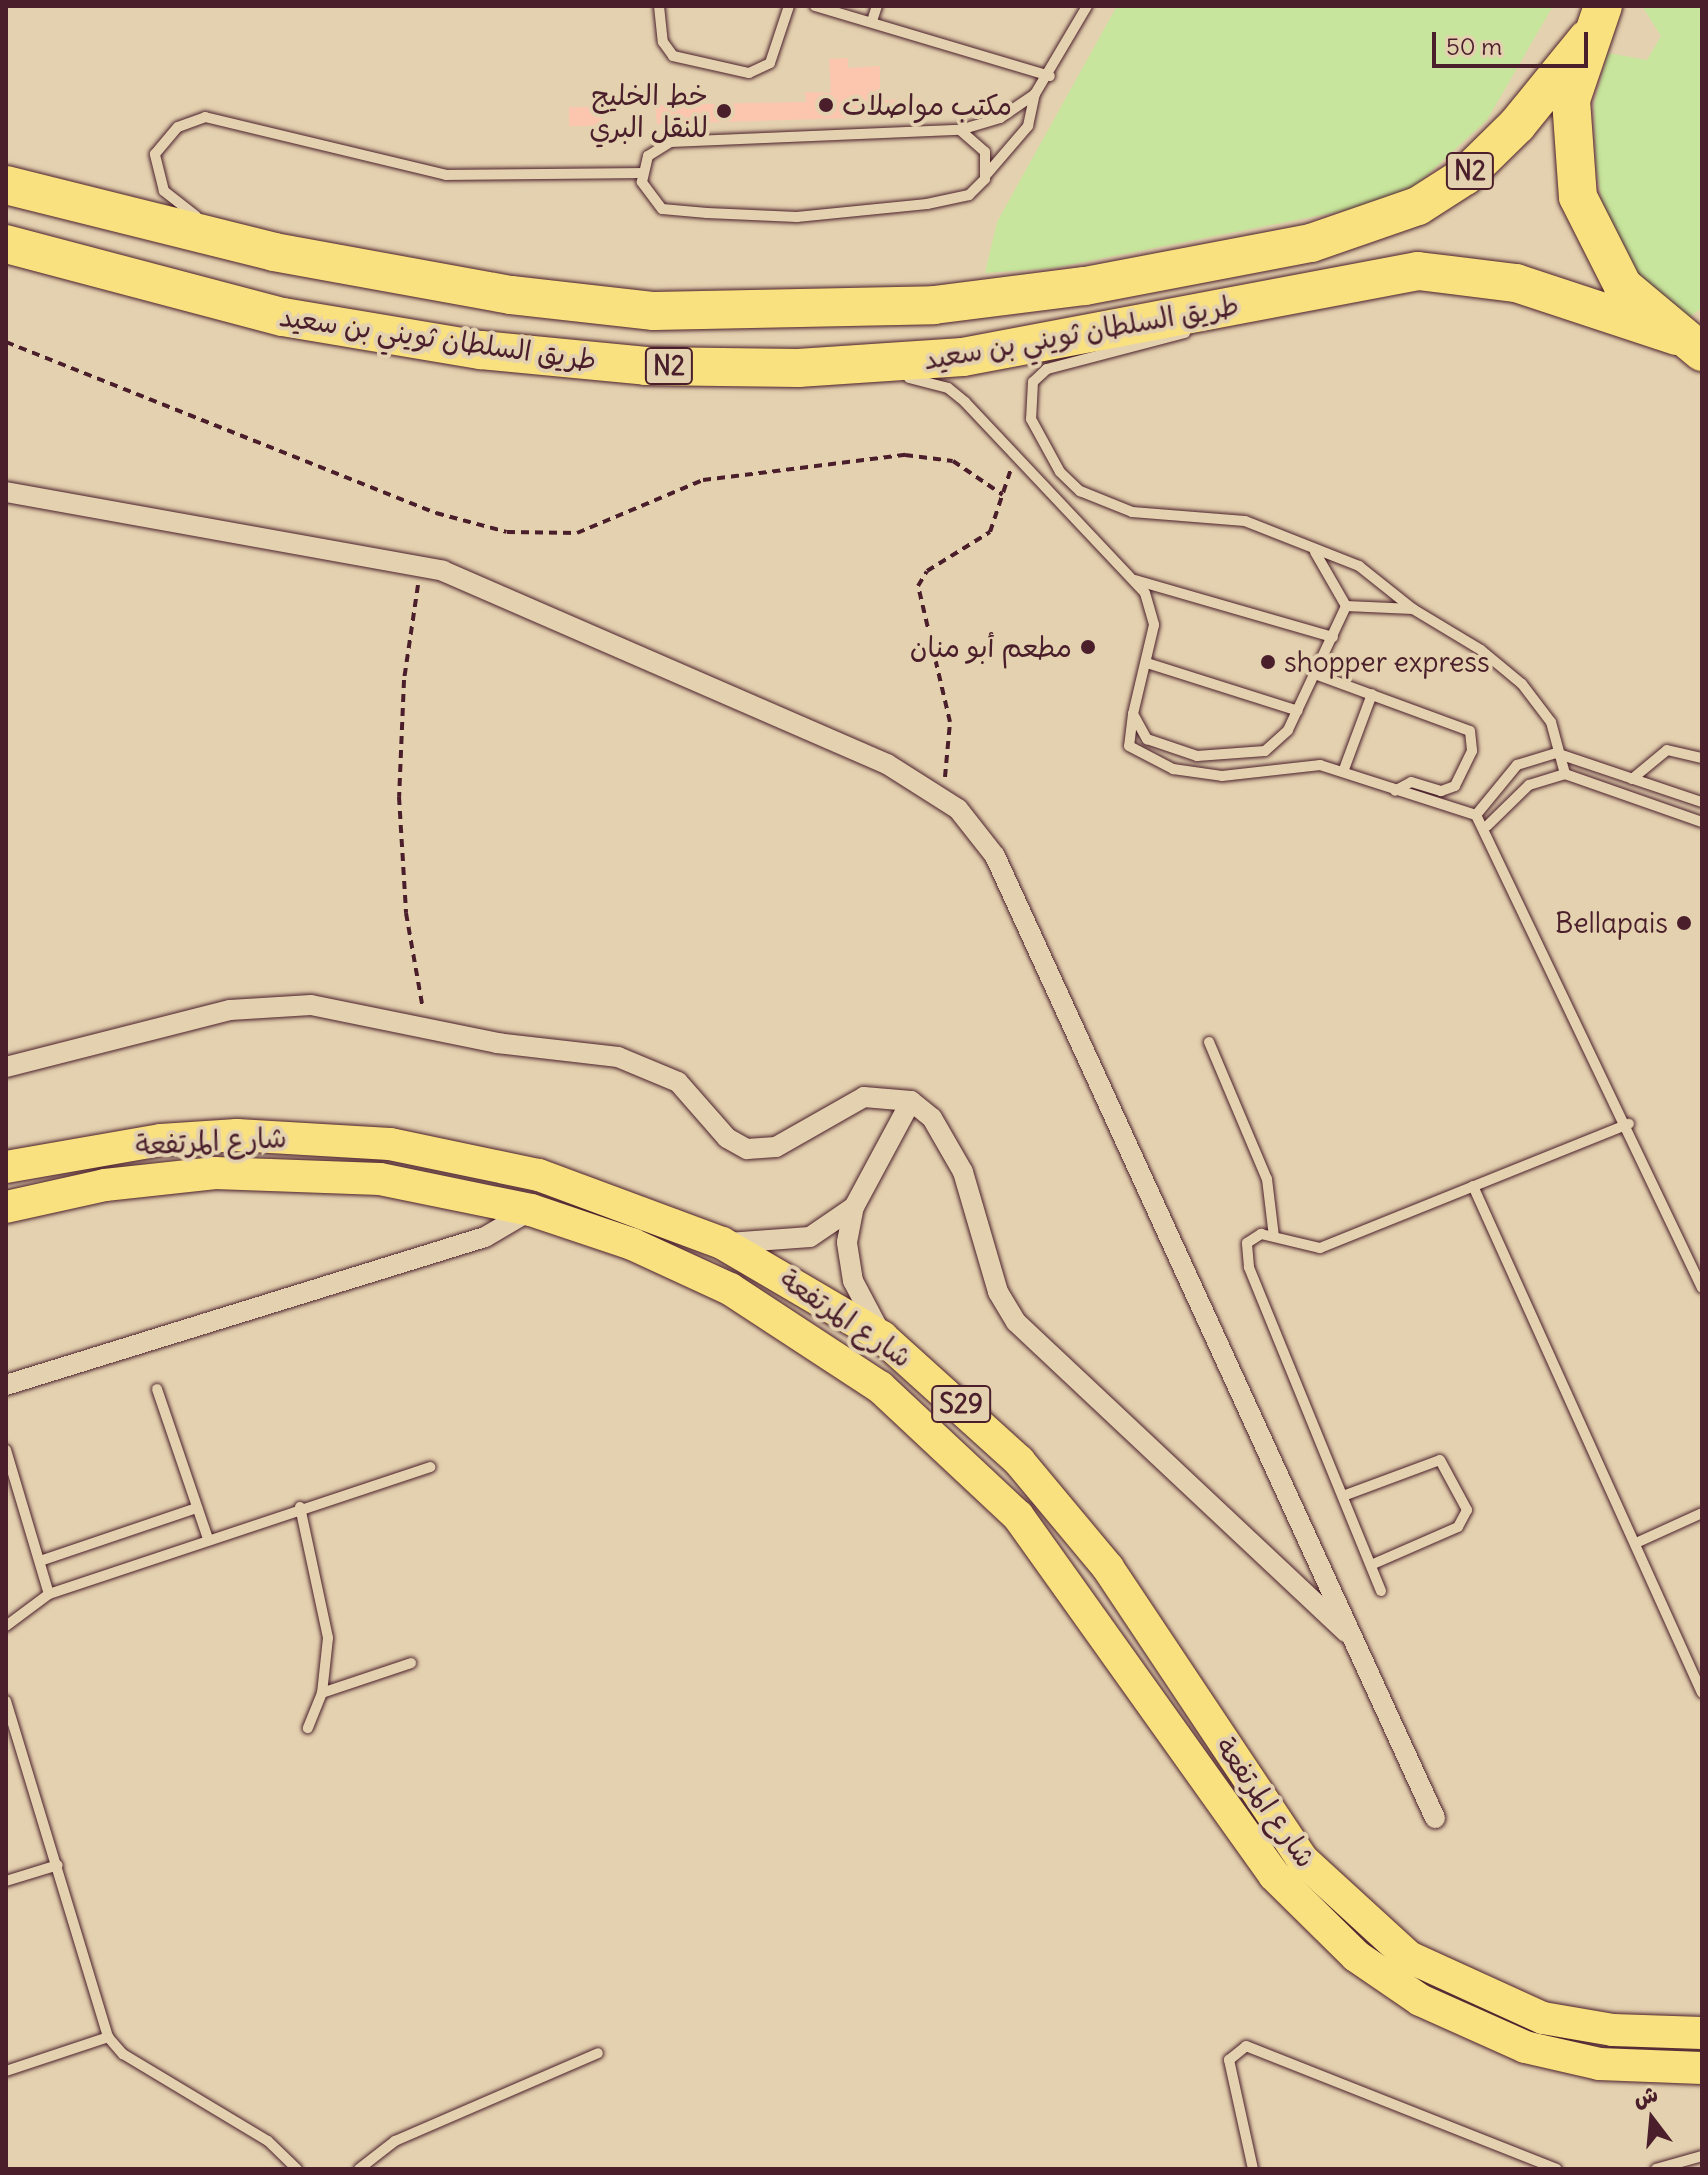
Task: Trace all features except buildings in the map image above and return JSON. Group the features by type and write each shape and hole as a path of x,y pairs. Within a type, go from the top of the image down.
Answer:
{"highway":[{"name":"طريق السلطان ثويني بن سعيد","path":"6,185 274,252 405,279 654,311 934,305 1085,286 1311,243 1418,206 1465,176 1517,125 1595,23"},
{"name":"N2","path":"1595,23 1570,111 1578,197 1615,275 1689,344"},
{"name":"طريق السلطان ثويني بن سعيد","path":"6,244 283,317 481,350 646,366 798,368 963,357 1288,295 1390,272 1482,274 1689,344"}],"main road":[{"name":"شارع المرتفعة","path":"6,1167 207,1137 390,1144 539,1175 722,1243 882,1337 971,1412 1065,1513 1285,1835 1346,1903 1409,1957 1509,2007 1613,2030 1702,2033"},
{"name":"شارع المرتفعة","path":"6,1207 132,1181 270,1172 380,1179 531,1210 632,1244 741,1295 829,1350 929,1428 1059,1564 1274,1875 1387,1980 1525,2047 1599,2064 1702,2068"}],"street":[{"path":"6,492 258,544 421,565 887,764 941,795 995,856 1435,1818"},
{"path":"6,1067 256,1006 330,1007 641,1064 692,1093 727,1138 747,1149 776,1147 864,1097 911,1101 932,1118 963,1172 998,1292 1016,1322 1353,1638"},
{"path":"882,1337 847,1261 854,1207 911,1101"},
{"path":"722,1243 810,1237 854,1207"},
{"path":"6,1385 485,1237 531,1210"}],"lane":[{"path":"659,6 663,42 673,56 749,73 775,55 789,6"},
{"path":"815,6 873,18 1050,76"},
{"path":"873,18 877,6"},
{"path":"1035,94 1028,126 969,195 797,217 662,209 644,190 641,173 654,150 670,142 960,130 1000,118 1035,94 1050,76 1087,6"},
{"path":"274,252 183,210 164,191 155,154 178,127 205,117 237,119 446,175 641,173"},
{"path":"960,130 981,145 986,175"},
{"path":"1215,324 1288,295"},
{"path":"1202,329 1047,369 1027,400 1045,448 1060,472 1105,504 1217,514 1369,572 1413,609 1522,684 1565,754 1565,774"},
{"path":"646,366 714,383"},
{"path":"890,378 948,388 1135,580 1154,625 1133,714 1129,746 1173,769 1222,776 1305,763 1343,772 1476,815 1487,826 1629,1124 1702,1288"},
{"path":"752,383 875,379"},
{"path":"1315,552 1346,606"},
{"path":"1135,580 1333,637"},
{"path":"1346,606 1413,609"},
{"path":"1133,714 1138,728 1160,745 1236,758 1278,742 1298,711 1346,606"},
{"path":"1147,663 1298,711"},
{"path":"1315,674 1463,724 1473,741 1455,786 1441,791 1411,782 1395,791"},
{"path":"1343,772 1372,694"},
{"path":"1632,779 1672,749 1702,758"},
{"path":"1476,815 1517,765 1542,753 1565,754 1702,802"},
{"path":"1659,759 1662,789"},
{"path":"1487,826 1529,785 1565,774 1702,822"},
{"path":"1209,1042 1267,1179 1274,1237"},
{"path":"1381,1591 1246,1260 1252,1236 1274,1237 1320,1248 1629,1124"},
{"path":"1473,1186 1702,1693"},
{"path":"157,1389 207,1536"},
{"path":"6,1450 49,1594"},
{"path":"1343,1496 1440,1460 1467,1510 1458,1527 1371,1565"},
{"path":"6,1626 49,1594 207,1536 430,1467"},
{"path":"300,1507 327,1620 322,1693 308,1728"},
{"path":"40,1561 197,1508"},
{"path":"1636,1543 1702,1513"},
{"path":"322,1693 411,1663"},
{"path":"6,1701 108,2037 123,2054 268,2141 297,2169"},
{"path":"6,1881 58,1865"},
{"path":"6,2071 108,2037"},
{"path":"1253,2169 1229,2060 1246,2046 1557,2169"},
{"path":"359,2169 395,2141 598,2053"},
{"path":"1656,2169 1702,2156"}],"path":[{"path":"6,342 436,513 507,532 577,533 703,480 905,455 953,461 1003,495"},
{"path":"941,795 950,722 918,586 927,571 980,544 1003,495 1015,455"},
{"path":"421,565 404,680 399,797 406,913 427,1027"}],"green space":[{"path":"1117,6 1553,6 1487,120 1411,190 1378,204 1053,268 985,273 997,222"},
{"path":"1642,6 1702,6 1702,308 1682,322 1639,280 1603,207 1596,167 1594,104 1608,53 1647,60 1661,36"}],"place":[{"name":"مكتب مواصلات","path":"826,105"},
{"name":"خط الخليج للنقل البري","path":"724,111"},
{"name":"مطعم أبو منان","path":"1088,647"},
{"name":"shopper express","path":"1268,662"},
{"name":"Bellapais","path":"1684,923"}]}
